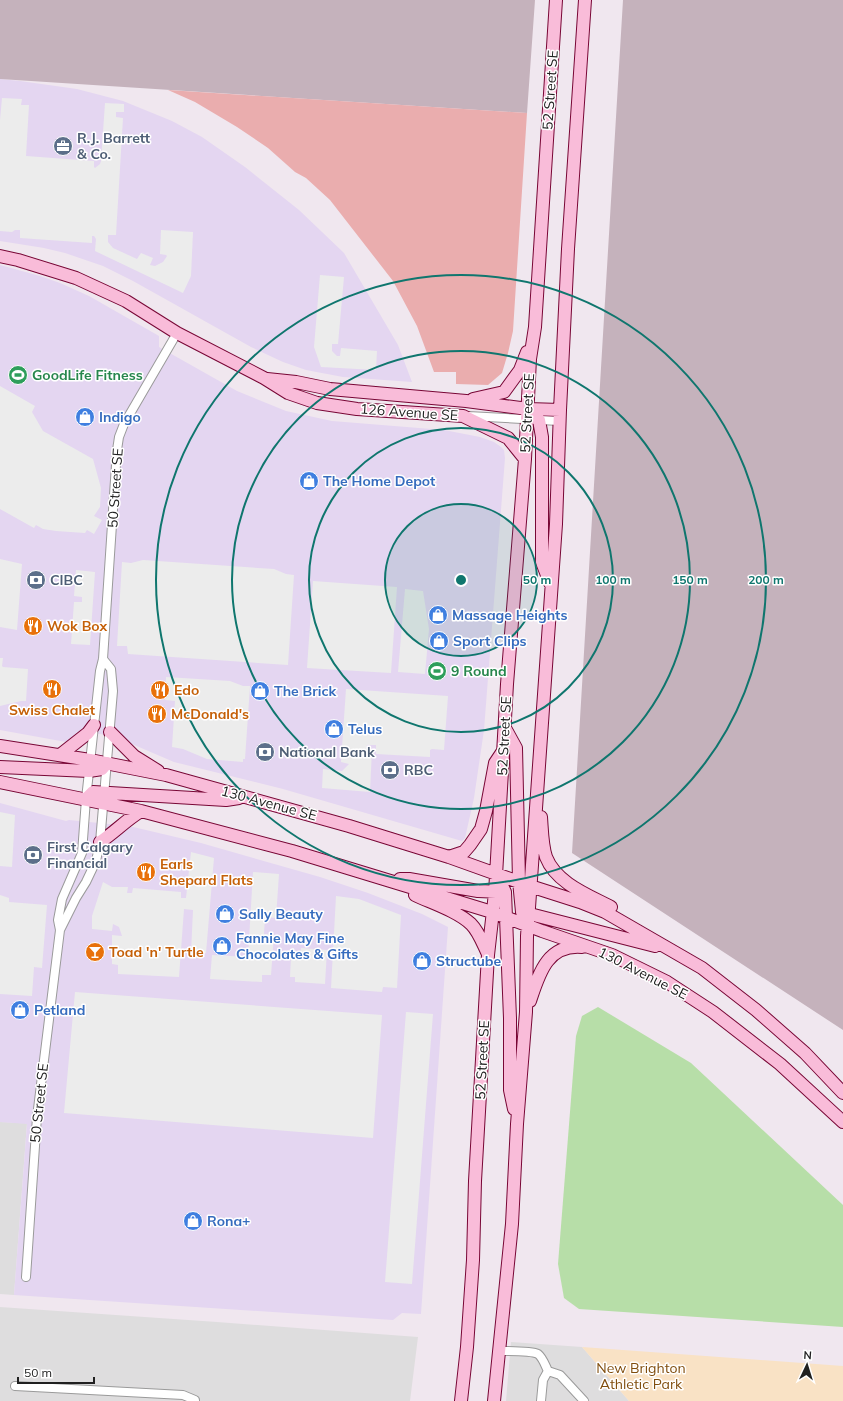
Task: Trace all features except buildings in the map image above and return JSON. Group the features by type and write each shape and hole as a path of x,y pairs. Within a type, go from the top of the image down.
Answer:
{"main road":[{"name":"52 Street SE","path":"461,1401 474,1260 474,1180 488,956 492,912 500,892 496,874 505,728 525,459 531,416 530,359 535,327 556,0"},
{"name":"52 Street SE","path":"494,1401 512,1224 517,1124 526,1012 526,917 523,885 538,780 556,524 568,249 585,0"},
{"name":"126 Avenue SE","path":"0,256 76,278 126,301 177,333 264,378 288,394 317,403 357,409 463,416"},
{"path":"466,401 504,392 520,370 533,338"},
{"name":"126 Avenue SE","path":"264,378 296,382 330,389 466,401 531,416 560,416"},
{"path":"463,416 508,438 525,459"},
{"path":"531,416 542,437 542,562 551,586"},
{"path":"60,755 88,733 94,725"},
{"path":"505,728 516,748 523,885"},
{"path":"110,732 134,756 166,775"},
{"path":"0,746 60,755 102,768 107,764"},
{"path":"449,856 464,852 480,829 486,811 495,763 504,750"},
{"name":"130 Avenue SE","path":"107,764 166,775 349,826 449,856 523,885 580,902 605,912 702,968 756,1010 805,1052 843,1093"},
{"path":"0,767 90,765"},
{"path":"538,780 544,846 546,857 552,869 566,882 704,962 717,972 737,995"},
{"path":"0,782 86,799 93,792 104,797 226,800 248,798"},
{"name":"130 Avenue SE","path":"104,797 141,811 292,851 492,912 506,912 526,917 612,955 667,982 713,1012 780,1064 843,1122"},
{"path":"100,842 113,833 130,817 141,811"},
{"name":"130 Avenue SE","path":"386,879 409,878 478,891 500,892 523,885"},
{"path":"386,879 409,892 463,918 472,925 488,956"},
{"path":"500,892 506,912 510,1018 510,1090 517,1124"},
{"path":"526,917 670,950"},
{"path":"526,1012 538,977 548,959 553,954 561,949 576,946 595,948"}],"street":[{"name":"50 Street SE","path":"26,1277 37,1117 60,930 58,920 62,899 82,853 94,725 100,671 103,659 115,470 119,437 124,424 177,333"},
{"name":"126 Avenue SE","path":"463,416 560,416"},
{"name":"50 Street SE","path":"60,930 76,898 90,875 96,861 100,842 110,732 112,691 111,669 103,659"},
{"path":"499,1351 537,1354 543,1360 548,1371 560,1375 584,1401"},
{"path":"541,1401 543,1380 548,1371"},
{"path":"14,1386 183,1395 195,1401"}],"shaded area":[{"path":"0,0 535,0 527,113 0,79"},
{"path":"623,0 843,0 843,1030 572,853"},
{"path":"0,79 77,89 123,101 172,121 202,137 245,167 299,210 344,253 398,345 412,382 343,377 306,370 283,362 251,347 133,281 103,266 65,253 0,241"},
{"path":"168,90 527,113 513,331 502,373 488,385 456,384 456,372 434,372 417,326 393,281 330,200 306,178 295,172 268,148 237,127 195,102"},
{"path":"2,98 22,99 21,105 29,105 26,156 94,161 95,168 101,161 105,103 124,104 124,112 116,112 116,117 123,118 116,235 108,235 108,242 113,248 137,259 141,253 153,258 150,265 155,266 163,262 167,256 160,254 161,230 193,232 191,276 183,293 95,251 96,239 94,236 92,236 92,243 20,238 20,230 15,230 12,232 0,231 0,120"},
{"path":"0,265 40,276 89,296 159,336 159,347 237,391 286,411 332,421 444,430 480,437 494,442 504,450 505,458 484,730 474,798 465,838 462,841 283,789 174,762 125,741 121,736 77,732 66,742 0,730"},
{"path":"320,275 344,277 338,344 332,344 332,351 337,356 340,356 341,348 377,351 376,370 321,367 314,347"},
{"path":"0,386 35,406 32,412 43,431 93,459 101,488 100,507 94,516 102,520 94,534 87,530 85,533 56,531 43,529 36,525 34,528 0,509"},
{"path":"0,559 22,564 17,630 0,627"},
{"path":"143,560 274,569 286,574 294,575 288,665 128,654 127,646 117,646 122,562 131,563"},
{"path":"76,570 95,572 90,645 71,644 74,602 82,602 82,597 74,596"},
{"path":"313,581 397,587 391,673 307,668"},
{"path":"405,589 423,591 429,629 425,674 398,672"},
{"path":"0,658 3,658 3,667 28,669 26,701 0,706"},
{"path":"166,677 230,681 243,686 250,686 245,759 243,759 243,762 207,759 183,749 172,747 175,701 165,700"},
{"path":"346,689 448,696 444,750 430,750 430,757 376,754 376,745 367,745 366,748 372,749 370,792 322,788 323,769 342,771 349,764 341,762"},
{"path":"0,803 66,821 69,820 129,826 201,843 320,877 368,893 422,914 448,927 421,1314 402,1313 393,1320 14,1295 27,1124 0,1122"},
{"path":"0,812 15,815 12,867 0,866"},
{"path":"191,852 214,858 206,953 191,953 193,910 184,909 179,977 118,974 118,965 112,964 112,935 122,936 119,927 113,924 112,931 92,929 92,916 103,882 112,887 128,887 127,893 132,893 133,888 181,892 181,898 186,898"},
{"path":"253,872 279,874 276,918 265,917 264,934 274,935 271,975 262,975 262,982 210,979 212,955 248,957"},
{"path":"0,895 9,898 9,902 47,905 42,968 34,967 32,996 0,994"},
{"path":"336,896 359,899 401,915 397,988 383,987 382,992 331,988"},
{"path":"301,948 327,950 325,984 295,982 295,977 290,977 291,956 300,957"},
{"path":"75,992 382,1015 373,1138 64,1113"},
{"path":"598,1007 691,1063 843,1205 843,1327 579,1309 564,1298 558,1264 576,1036 582,1016"},
{"path":"406,1012 433,1014 412,1284 385,1282"},
{"path":"0,1122 27,1123 14,1295 0,1294"},
{"path":"0,1307 418,1337 410,1401 0,1401"},
{"path":"511,1342 582,1347 629,1401 506,1401"}],"green space":[{"name":"New Brighton Athletic Park","path":"582,1347 843,1366 843,1401 629,1401"}],"place":[{"name":"R.J. Barrett & Co.","path":"63,146"},
{"name":"GoodLife Fitness","path":"18,375"},
{"name":"Indigo","path":"85,417"},
{"name":"The Home Depot","path":"309,481"},
{"name":"CIBC","path":"36,580"},
{"name":"Massage Heights","path":"438,615"},
{"name":"Wok Box","path":"33,626"},
{"name":"Sport Clips","path":"439,641"},
{"name":"9 Round","path":"437,671"},
{"name":"Swiss Chalet","path":"52,689"},
{"name":"Edo","path":"160,690"},
{"name":"The Brick","path":"260,691"},
{"name":"McDonald's","path":"157,714"},
{"name":"Telus","path":"334,729"},
{"name":"National Bank","path":"265,752"},
{"name":"RBC","path":"390,770"},
{"name":"First Calgary Financial","path":"33,855"},
{"name":"Earls Shepard Flats","path":"146,872"},
{"name":"Sally Beauty","path":"225,914"},
{"name":"Fannie May Fine Chocolates & Gifts","path":"222,946"},
{"name":"Toad 'n' Turtle","path":"95,952"},
{"name":"Structube","path":"422,961"},
{"name":"Petland","path":"20,1010"},
{"name":"Rona+","path":"193,1221"}]}
